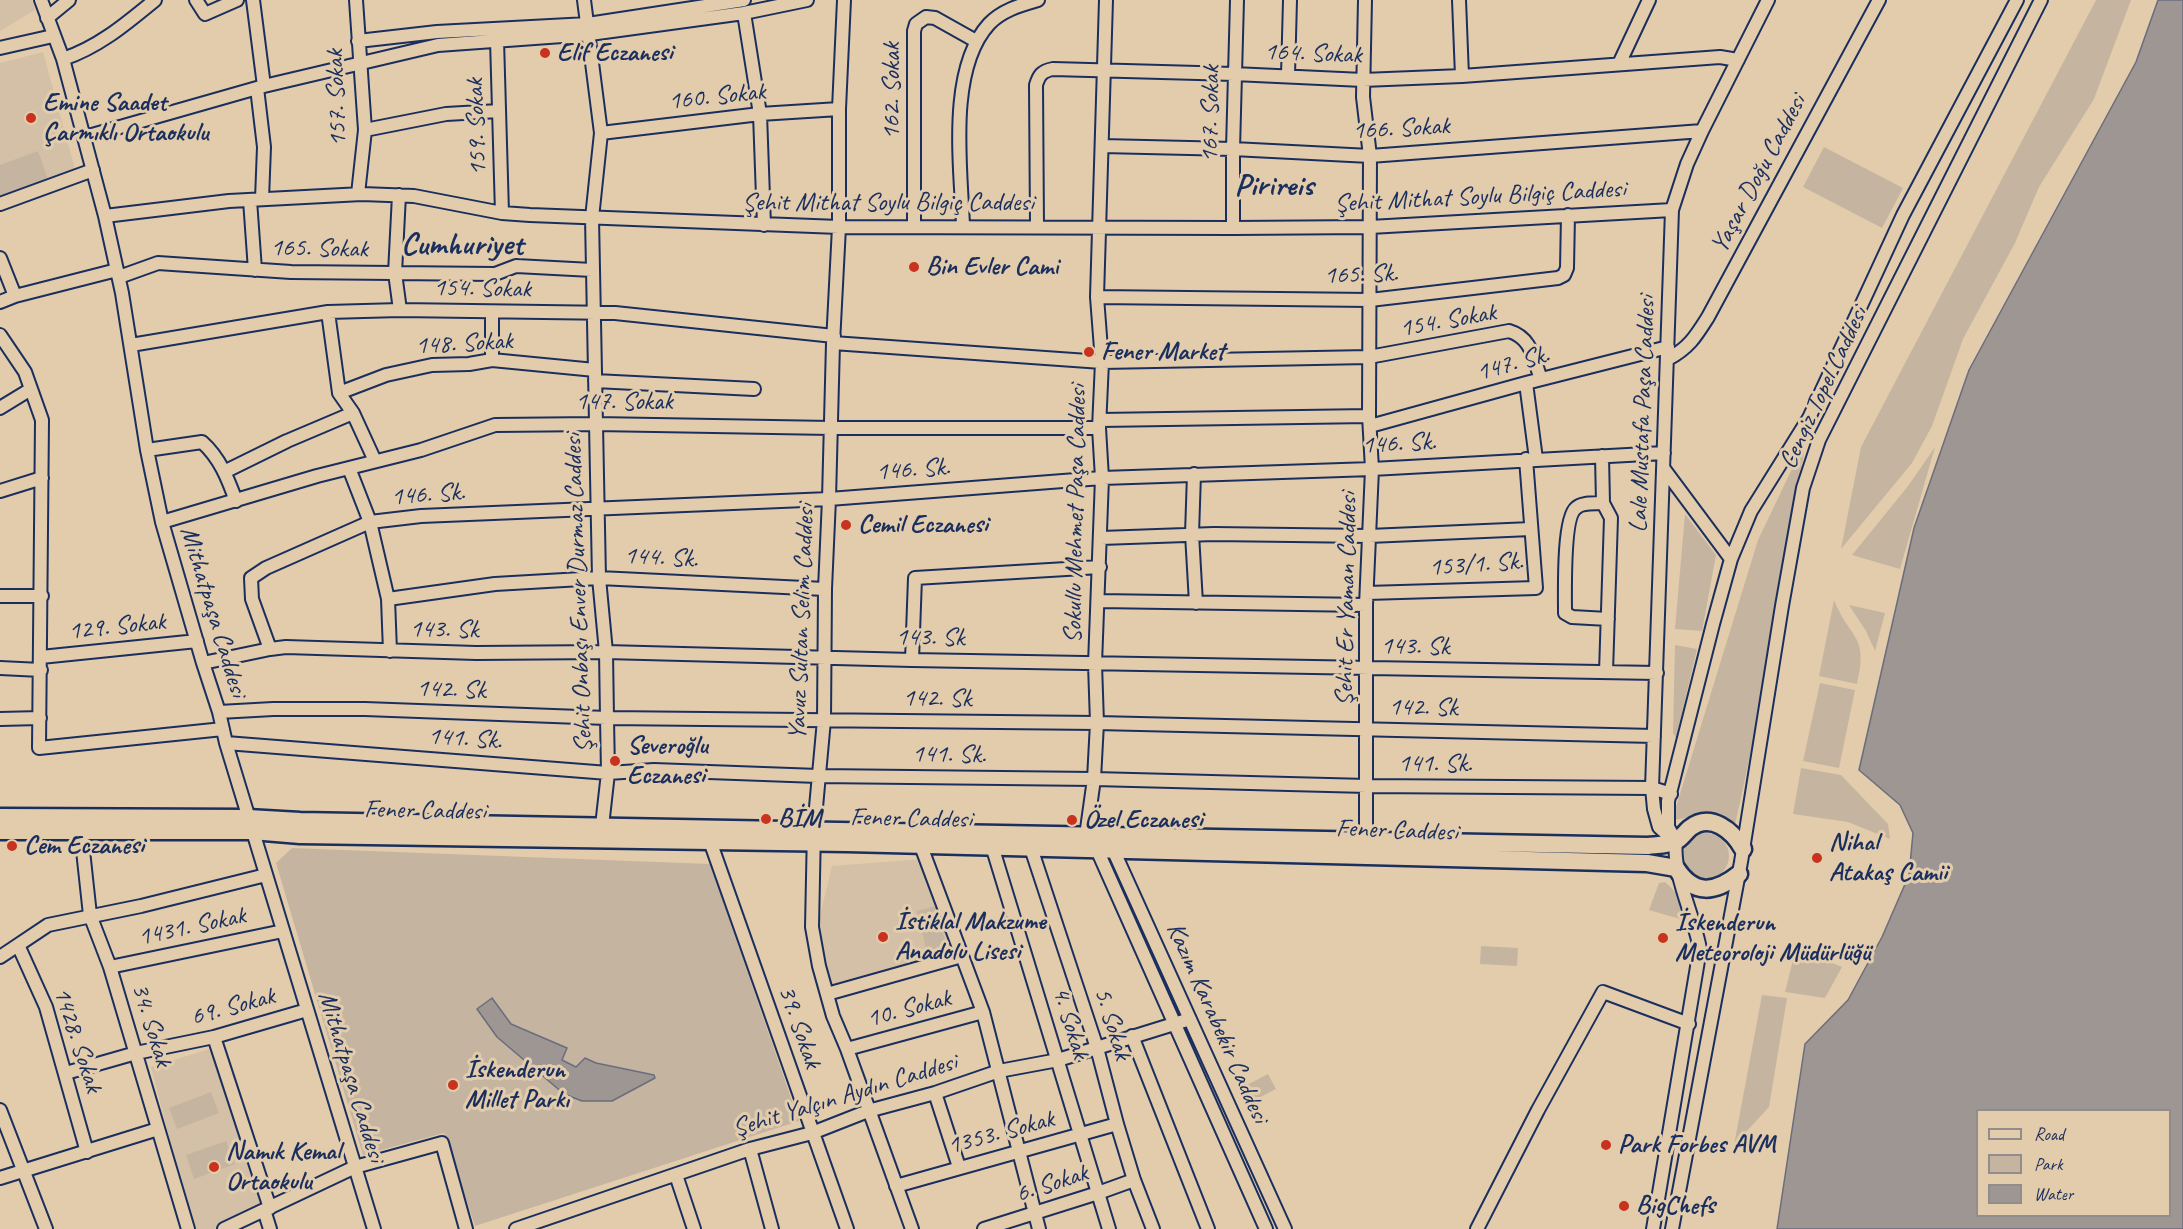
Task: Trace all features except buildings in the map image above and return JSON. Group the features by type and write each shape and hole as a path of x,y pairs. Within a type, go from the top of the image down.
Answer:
{"main road":[{"name":"Fener Caddesi","path":"0,817 250,825 300,835 710,841 814,836"},
{"name":"Fener Caddesi","path":"0,831 81,832 300,821 602,826 814,836 1096,842 1647,863 1676,868"},
{"path":"1676,841 1690,827 1700,823 1715,823 1728,828 1741,862 1727,883 1717,888 1705,889 1694,886 1683,878 1676,868"},
{"name":"Fener Caddesi","path":"1096,842 1366,840 1648,846 1676,841"}],"street":[{"name":"Mithatpaşa Caddesi","path":"41,0 63,59 105,216 118,274 147,450 162,522 250,825 374,1229"},
{"path":"47,18 69,0"},
{"path":"63,59 84,52 125,25 155,0"},
{"path":"196,0 205,14 237,0"},
{"path":"253,0 264,147 256,200 255,270"},
{"name":"157. Sokak","path":"356,0 365,130 358,194"},
{"name":"Şehit Onbaşı Enver Durmaz Caddesi","path":"584,0 601,133 591,218 599,578 606,652 608,718 608,772 602,826"},
{"path":"85,136 260,87 438,45 589,29 744,6 807,0"},
{"name":"Yavuz Sultan Selim Caddesi","path":"844,0 839,109 839,227 825,589 824,720 814,836 812,927 833,1016 912,1229"},
{"path":"963,226 961,92 967,62 976,41 990,22 1011,8 1038,0"},
{"name":"Sokullu Mehmet Paşa Caddesi","path":"1096,842 1095,664 1102,478 1100,424 1102,362 1097,297 1106,0"},
{"name":"167. Sokak","path":"1233,228 1234,74 1238,0"},
{"path":"1288,75 1290,0"},
{"name":"Şehit Er Yaman Caddesi","path":"1365,0 1363,97 1370,156 1369,421 1372,468 1367,599 1366,840"},
{"path":"1459,0 1462,76"},
{"path":"1619,64 1649,0"},
{"name":"Lale Mustafa Paşa Caddesi","path":"1676,841 1659,827 1652,788 1672,210 1683,175 1702,131 1768,0"},
{"name":"Yaşar Doğu Caddesi","path":"1668,353 1681,352 1692,342 1708,316 1879,0"},
{"name":"Cengiz Topel Caddesi","path":"1672,1229 1741,862 1803,488 1819,440 2041,0"},
{"path":"2014,1 2034,14"},
{"name":"Cengiz Topel Caddesi","path":"1676,841 1668,827 1668,801 1731,559 1750,511 1809,418 1903,215 2014,1"},
{"path":"744,6 760,114 764,225"},
{"name":"162. Sokak","path":"914,227 914,31 916,24 926,17 935,18 976,41"},
{"path":"358,41 458,31 589,29"},
{"path":"438,45 458,31"},
{"path":"0,48 53,36"},
{"name":"159. Sokak","path":"497,40 502,213"},
{"name":"164. Sokak","path":"1037,226 1034,110 1036,85 1039,75 1045,70 1288,75 1363,80 1462,76 1720,57 1738,60"},
{"name":"160. Sokak","path":"601,133 760,114 839,109"},
{"path":"365,130 446,114 499,111"},
{"name":"166. Sokak","path":"1102,146 1233,149 1370,156 1702,131"},
{"path":"0,204 93,170"},
{"name":"Şehit Mithat Soylu Bilgiç Caddesi","path":"105,216 229,201 358,194 414,196 502,213 839,227 1370,227 1672,210"},
{"path":"399,195 395,273 400,310"},
{"name":"165. Sk.","path":"1097,297 1370,300 1558,278 1564,275 1567,268 1568,215"},
{"path":"0,258 15,297"},
{"name":"165. Sokak","path":"0,302 158,263 255,270 395,273 495,273 516,266 592,270"},
{"name":"154. Sokak","path":"131,345 328,312 400,310 615,313 833,340 1102,362 1370,357 1509,331 1520,335 1527,341 1540,379"},
{"path":"328,312 339,393 353,413 375,461"},
{"path":"492,312 492,360"},
{"path":"0,335 25,372 42,420 39,748 222,729"},
{"name":"147. Sk.","path":"1100,424 1369,421 1540,379 1668,353"},
{"name":"148. Sokak","path":"339,393 386,375 418,366 492,360 595,376 754,389"},
{"name":"153/1. Sk.","path":"1367,599 1536,588 1531,529 1531,459 1526,383"},
{"path":"0,408 31,389"},
{"path":"224,472 286,441 353,413"},
{"name":"147. Sokak","path":"162,522 349,468 421,450 495,425 596,424 831,428 1100,424"},
{"path":"147,450 202,442 212,451 236,501"},
{"name":"146. Sk.","path":"270,649 252,599 251,578 266,568 370,522 421,516 829,499 1102,478 1372,468 1664,453"},
{"path":"1602,456 1603,503 1611,518 1606,672"},
{"path":"349,468 370,522 388,599 390,651"},
{"path":"1664,469 1731,559"},
{"path":"1194,474 1192,534 1196,603"},
{"path":"0,491 42,478"},
{"path":"1603,503 1576,507 1568,521 1565,613 1572,617 1608,619"},
{"path":"1101,538 1192,534 1369,536 1531,529"},
{"path":"912,660 915,578 1100,567"},
{"name":"144. Sk.","path":"388,599 495,584 599,578 825,589"},
{"path":"0,596 42,596"},
{"path":"1098,601 1196,603 1367,599"},
{"name":"129. Sokak","path":"0,668 197,641"},
{"name":"143. Sk","path":"203,663 286,647 390,651 606,652 1095,664 1657,673"},
{"name":"142. Sk","path":"219,712 273,709 365,709 608,718 1097,723 1654,736"},
{"path":"0,719 40,718"},
{"name":"141. Sk.","path":"226,743 608,772 654,770 818,776 1094,779 1366,786 1652,788 1671,794"},
{"name":"34. Sokak","path":"81,832 90,915 110,967 188,1229"},
{"path":"917,838 983,1012 1039,1229"},
{"name":"4. Sokak","path":"988,840 1109,1229"},
{"name":"5. Sokak","path":"1028,840 1098,1048 1134,1180 1153,1229"},
{"name":"39. Sokak","path":"710,841 847,1229"},
{"path":"1653,1229 1700,949 1696,927 1676,868 1674,853 1676,841"},
{"name":"Kazım Karabekir Caddesi","path":"1096,842 1190,1019 1280,1228"},
{"name":"Kazım Karabekir Caddesi","path":"1096,842 1266,1229"},
{"path":"0,957 48,925 141,906 266,875"},
{"name":"1431. Sokak","path":"110,967 283,931"},
{"name":"1428. Sokak","path":"18,945 46,1007 87,1152"},
{"path":"827,994 962,956"},
{"path":"1477,1229 1538,1110 1603,992 1689,1024"},
{"name":"69. Sokak","path":"66,1074 136,1053 214,1037 307,1010"},
{"name":"10. Sokak","path":"847,1049 983,1012"},
{"name":"Şehit Yalçın Aydın Caddesi","path":"516,1229 750,1149 812,1133 868,1111 935,1093 999,1071 1058,1060 1190,1019"},
{"path":"1132,1036 1208,1229"},
{"path":"214,1037 267,1209 270,1229"},
{"path":"935,1093 959,1167"},
{"path":"0,1110 46,1229"},
{"name":"1353. Sokak","path":"896,1186 1117,1124"},
{"path":"0,1178 158,1129"},
{"path":"224,1229 355,1167 442,1143 466,1229"},
{"path":"750,1149 772,1229"},
{"path":"676,1175 694,1229"},
{"name":"6. Sokak","path":"984,1229 1134,1180"}],"shaded area":[{"path":"0,0 32,0 35,10 0,31"},
{"name":"Emine Saadet Çarmıklı Ortaokulu","path":"43,52 76,173 0,202 0,63"},
{"name":"İstiklal Makzume Anadolu Lisesi","path":"922,859 951,950 830,989 818,924 832,866"},
{"name":"Namık Kemal Ortaokulu","path":"213,1048 264,1206 214,1229 193,1229 151,1067"}],"green space":[{"path":"2096,0 2131,0 2094,99 2039,187 2015,243 1963,339 1932,426 1912,463 1841,549 1861,447"},
{"path":"1824,147 1903,188 1882,228 1803,187"},
{"path":"38,151 48,179 0,196 0,165"},
{"path":"1935,447 1900,569 1852,555 1908,486"},
{"path":"1802,448 1804,455 1769,654 1734,829 1710,815 1672,820 1758,540"},
{"path":"1685,514 1716,555 1702,631 1675,629"},
{"path":"1834,600 1859,646 1861,655 1857,684 1819,676"},
{"path":"1849,605 1885,613 1875,651 1866,631"},
{"path":"1675,645 1697,649 1676,738 1673,733"},
{"path":"1820,683 1855,690 1839,768 1803,761"},
{"path":"1801,768 1841,775 1888,824 1890,839 1848,822 1793,814"},
{"path":"1706,833 1722,840 1729,856 1722,872 1706,879 1690,872 1683,856 1690,840"},
{"name":"İskenderun Millet Parkı","path":"292,848 710,864 799,1121 475,1226 444,1133 363,1155 276,863"},
{"path":"1665,882 1680,900 1687,921 1649,910 1659,883"},
{"path":"936,906 947,948 927,953 917,911"},
{"path":"1481,946 1518,948 1517,966 1480,964"},
{"path":"1796,948 1842,967 1825,998 1785,992"},
{"path":"1762,995 1787,998 1769,1107 1734,1145"},
{"path":"1268,1074 1276,1089 1247,1104 1239,1089"},
{"path":"211,1092 219,1113 177,1129 169,1108"},
{"path":"226,1141 235,1164 194,1179 186,1155"}],"water":[{"path":"2158,0 2183,0 2183,1229 1777,1229 1805,1044 1848,1000 1882,937 1909,875 1913,833 1900,805 1859,770 1914,528 1969,370 2136,62"},
{"path":"492,998 511,1024 567,1048 562,1060 576,1067 585,1058 596,1063 654,1075 655,1078 612,1101 582,1101 564,1094 497,1037 477,1009"}],"place":[{"name":"Elif Eczanesi","path":"545,53"},
{"name":"Emine Saadet Çarmıklı Ortaokulu","path":"31,118"},
{"name":"Bin Evler Cami","path":"914,267"},
{"name":"Fener Market","path":"1089,352"},
{"name":"Cemil Eczanesi","path":"846,525"},
{"name":"Severoğlu Eczanesi","path":"615,761"},
{"name":"BİM","path":"766,819"},
{"name":"Özel Eczanesi","path":"1072,820"},
{"name":"Cem Eczanesi","path":"12,846"},
{"name":"Nihal Atakaş Camii","path":"1817,858"},
{"name":"İstiklal Makzume Anadolu Lisesi","path":"883,937"},
{"name":"İskenderun Meteoroloji Müdürlüğü","path":"1663,938"},
{"name":"İskenderun Millet Parkı","path":"453,1085"},
{"name":"Park Forbes AVM","path":"1606,1145"},
{"name":"Namık Kemal Ortaokulu","path":"214,1167"},
{"name":"BigChefs","path":"1624,1206"}],"district":[{"name":"Pirireis","path":"1274,187"},
{"name":"Cumhuriyet","path":"462,246"}]}
